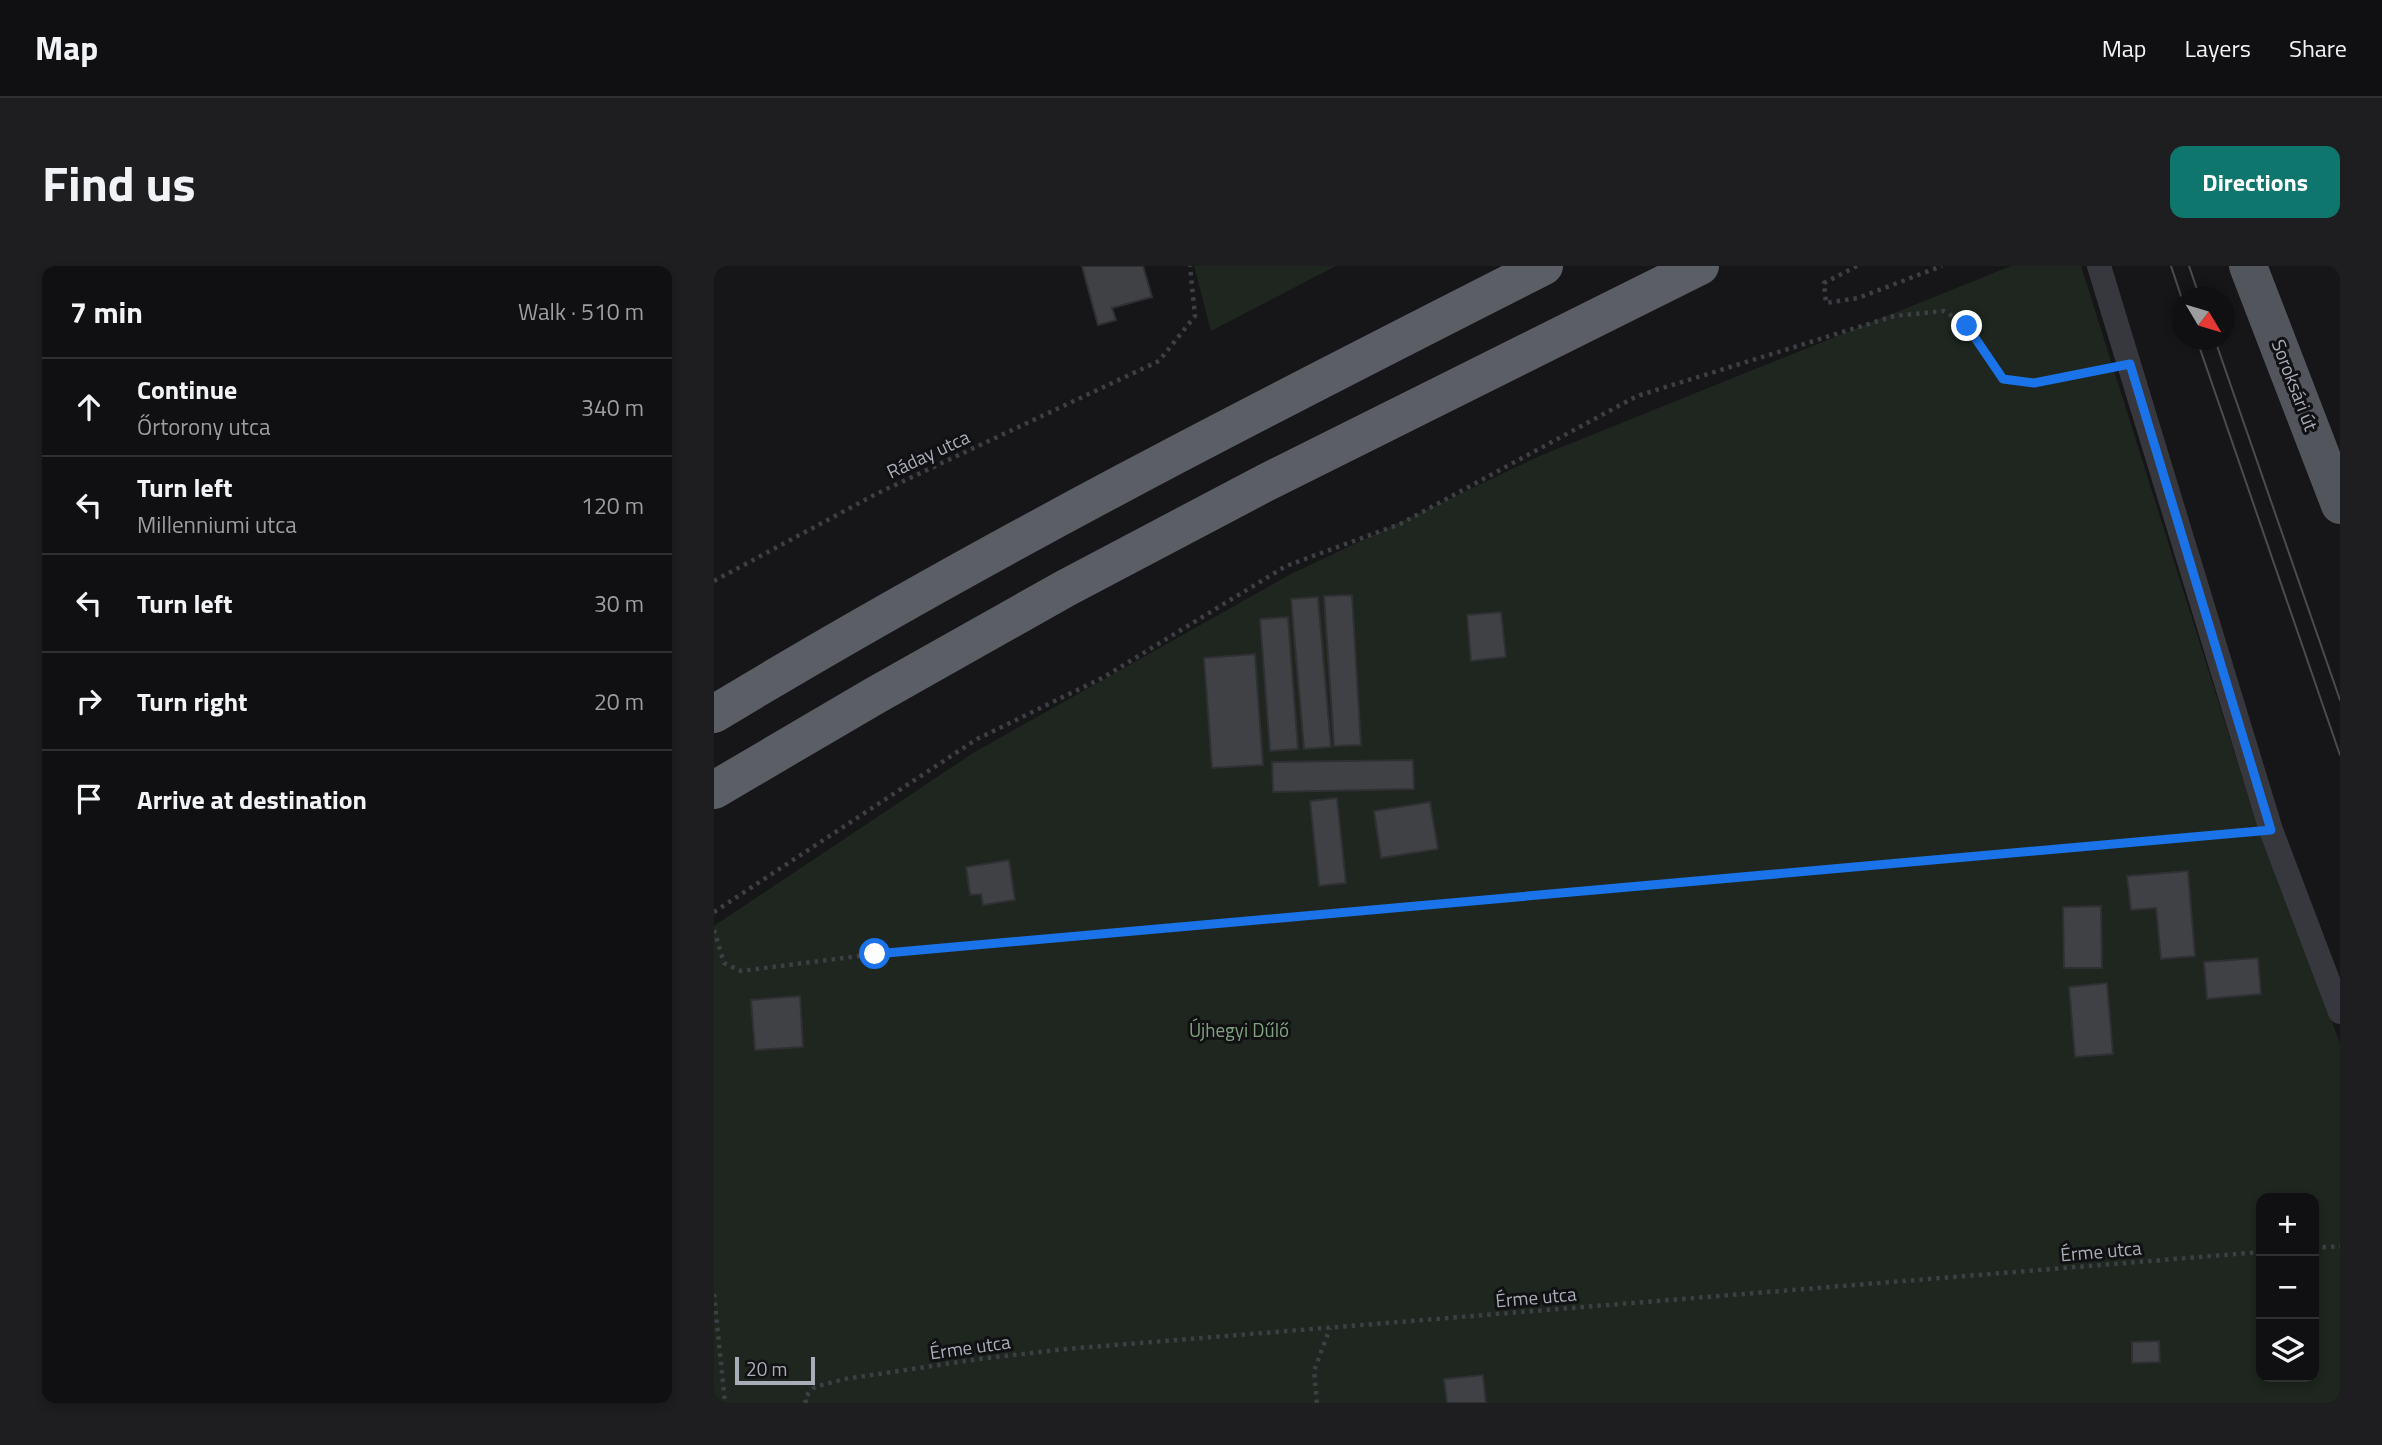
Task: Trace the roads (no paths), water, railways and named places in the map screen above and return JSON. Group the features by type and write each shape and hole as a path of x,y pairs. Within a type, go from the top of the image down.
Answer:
{"highway":[{"path":"714,714 1028,535 1544,266"},
{"path":"714,790 876,695 1078,582 1277,477 1700,266"}],"main road":[{"name":"Soroksári út","path":"2248,266 2340,505"}],"street":[{"path":"2099,266 2271,830 2340,1012"}],"tram line":[{"path":"2171,266 2178,287"},
{"path":"2189,266 2196,287"},
{"path":"2200,350 2340,755"},
{"path":"2218,350 2340,700"}],"park label":[{"name":"Újhegyi Dűlő","path":"1239,1030"}]}
